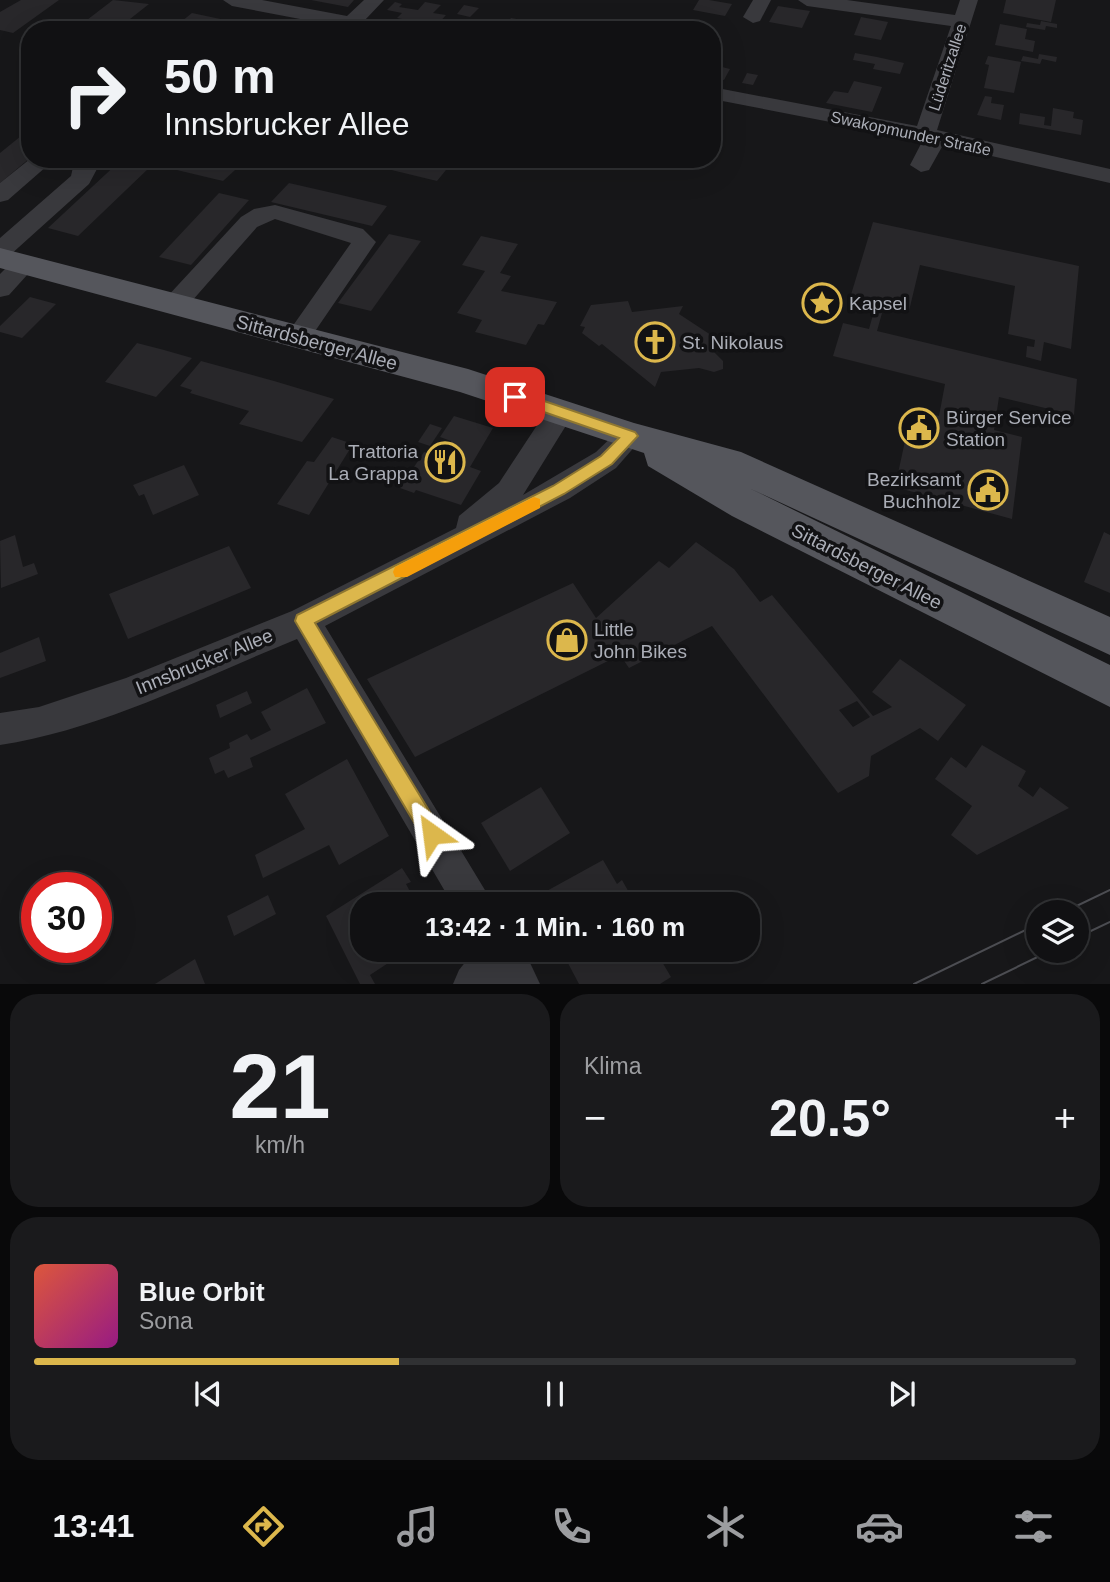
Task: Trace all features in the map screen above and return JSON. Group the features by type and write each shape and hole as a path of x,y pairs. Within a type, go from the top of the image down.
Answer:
{"main road":[{"name":"Sittardsberger Allee","path":"8,257 562,411 630,436 748,470 1110,636"},
{"name":"Sittardsberger Allee","path":"630,436 715,489 1110,687"}],"street":[{"path":"232,0 335,21"},
{"path":"357,21 375,0"},
{"path":"807,0 962,22"},
{"name":"Lüderitzallee","path":"921,165 969,0"},
{"path":"267,21 280,9"},
{"name":"Swakopmunder Straße","path":"721,95 931,136 1110,176"},
{"path":"0,195 33,168"},
{"path":"0,289 8,257 81,179 85,168"},
{"path":"175,304 249,222 262,214 275,212 355,234 364,243 298,337"},
{"name":"Innsbrucker Allee","path":"439,553 510,491 536,455 562,411"},
{"name":"Innsbrucker Allee","path":"0,729 39,723 132,691 304,621 559,490 612,456 630,436"},
{"path":"304,621 467,892"},
{"path":"473,984 492,962"},
{"path":"508,962 520,984"}],"building":[{"path":"21,0 59,0 30,21 21,21 21,27 13,33 0,30 0,12"},
{"path":"113,0 149,4 127,21 86,21"},
{"path":"311,0 354,0 348,7"},
{"path":"699,0 732,4 725,16 693,10"},
{"path":"1006,0 1056,0 1051,22 1003,13"},
{"path":"395,2 402,4 399,7 418,10 425,2 441,5 433,13 446,15 441,21 412,21 397,18 402,13 387,10"},
{"path":"464,5 479,8 470,17 457,14"},
{"path":"778,6 810,11 802,28 769,22"},
{"path":"192,13 225,20 224,21 182,21"},
{"path":"861,17 888,22 881,40 854,35"},
{"path":"1041,21 1057,24 1057,28 1046,26 1045,30 1026,27 1027,23 1040,25"},
{"path":"1000,24 1027,29 1025,39 1035,41 1033,52 995,45"},
{"path":"855,53 904,63 900,74 873,69 875,64 853,60"},
{"path":"1039,54 1057,57 1056,62 1042,59 1040,64 1021,61 1023,56 1038,59"},
{"path":"988,56 1021,62 1014,93 984,88 989,65 985,64"},
{"path":"721,67 730,69 724,80 721,80"},
{"path":"747,73 758,75 753,85 742,83"},
{"path":"854,81 882,87 872,112 826,103 834,91 848,93"},
{"path":"985,96 992,97 991,103 1004,105 1001,120 977,115"},
{"path":"1053,108 1074,112 1073,118 1083,120 1081,135 1019,124 1020,113 1045,117 1044,125 1051,126"},
{"path":"21,136 21,166 0,183 0,153"},
{"path":"112,168 149,168 78,236 48,228"},
{"path":"168,168 235,170 223,181"},
{"path":"383,168 448,168 437,181"},
{"path":"289,183 387,206 372,226 271,202"},
{"path":"219,193 249,200 191,265 159,257"},
{"path":"873,222 1079,266 1071,349 1044,342 1041,361 1026,357 1027,346 1034,347 1035,340 1008,334 1015,286 920,265 909,311 884,306 877,331 1077,379 1074,415 999,397 994,430 1022,437 1012,519 895,487 912,409 939,416 945,384 833,356 843,323 869,329 876,304 850,298"},
{"path":"389,234 421,241 371,311 338,303"},
{"path":"481,236 518,244 500,273 511,276 501,291 557,302 544,325 538,324 526,345 475,332 482,320 457,313 485,271 462,265"},
{"path":"30,297 56,304 22,338 0,332 0,326"},
{"name":"St. Nikolaus","path":"628,301 632,312 683,306 679,314 717,339 714,340 722,347 714,352 723,361 723,369 714,372 699,368 661,372 655,387 602,344 599,346 582,333 585,327 580,326 591,305"},
{"path":"137,343 192,358 156,397 105,382"},
{"path":"201,361 334,399 302,442 239,424 249,411 190,393 192,390 180,386"},
{"name":"Trattoria La Grappa","path":"454,416 493,428 470,467 481,471 461,505 416,490 414,493 400,488 424,452 441,457 451,441 440,437"},
{"path":"430,424 442,428 430,446 418,442"},
{"path":"332,437 353,444 309,515 277,504 307,461 314,462"},
{"path":"184,465 199,495 153,515 144,494 139,496 133,485"},
{"path":"1104,532 1110,535 1110,593 1084,582"},
{"path":"15,535 23,567 34,563 38,574 1,588 0,541"},
{"name":"Little John Bikes","path":"696,542 734,569 760,602 772,595 873,716 892,707 872,692 900,659 966,705 938,741 920,728 871,756 869,776 838,793 712,626 629,668 620,655 415,757 367,679 573,583 596,618 659,561 669,568","holes":["857,701 870,717 853,727 839,710"]},
{"path":"229,546 251,588 128,639 109,594"},
{"path":"39,637 46,661 0,678 0,653"},
{"path":"307,688 326,723 250,758 253,767 228,778 224,770 215,774 209,758 230,748 229,743 247,734 251,740 271,730 261,712"},
{"path":"247,691 252,703 220,718 216,705"},
{"path":"982,745 1026,771 1018,786 1033,797 1040,787 1069,808 977,855 951,835 972,806 935,779 951,757 966,768"},
{"path":"347,759 389,836 339,865 329,845 263,878 255,855 305,829 285,794"},
{"path":"541,787 570,833 510,871 481,823"},
{"path":"603,860 617,884 622,880 629,892 545,892"},
{"path":"402,868 411,882 406,884 410,892 364,892"},
{"path":"268,895 276,914 234,936 227,916"},
{"path":"350,901 350,962 390,962 370,975 375,984 360,984 326,916"},
{"path":"195,959 205,984 155,984"},
{"path":"567,962 662,962 671,977 660,984 579,984"}],"tram line":[{"path":"1089,900 1110,890"},
{"path":"1089,932 1110,922"},
{"path":"914,984 1026,930"},
{"path":"982,984 1026,963"}],"slow traffic":[{"path":"401,572 534,504"}],"place":[{"name":"Kapsel","path":"822,303"},
{"name":"St. Nikolaus","path":"655,342"},
{"name":"Bürger Service Station","path":"919,428"},
{"name":"Trattoria La Grappa","path":"445,462"},
{"name":"Bezirksamt Buchholz","path":"988,490"},
{"name":"Little John Bikes","path":"567,640"}],"route":[{"path":"432,834 304,621 559,490 618,451 630,436 515,397"}]}
